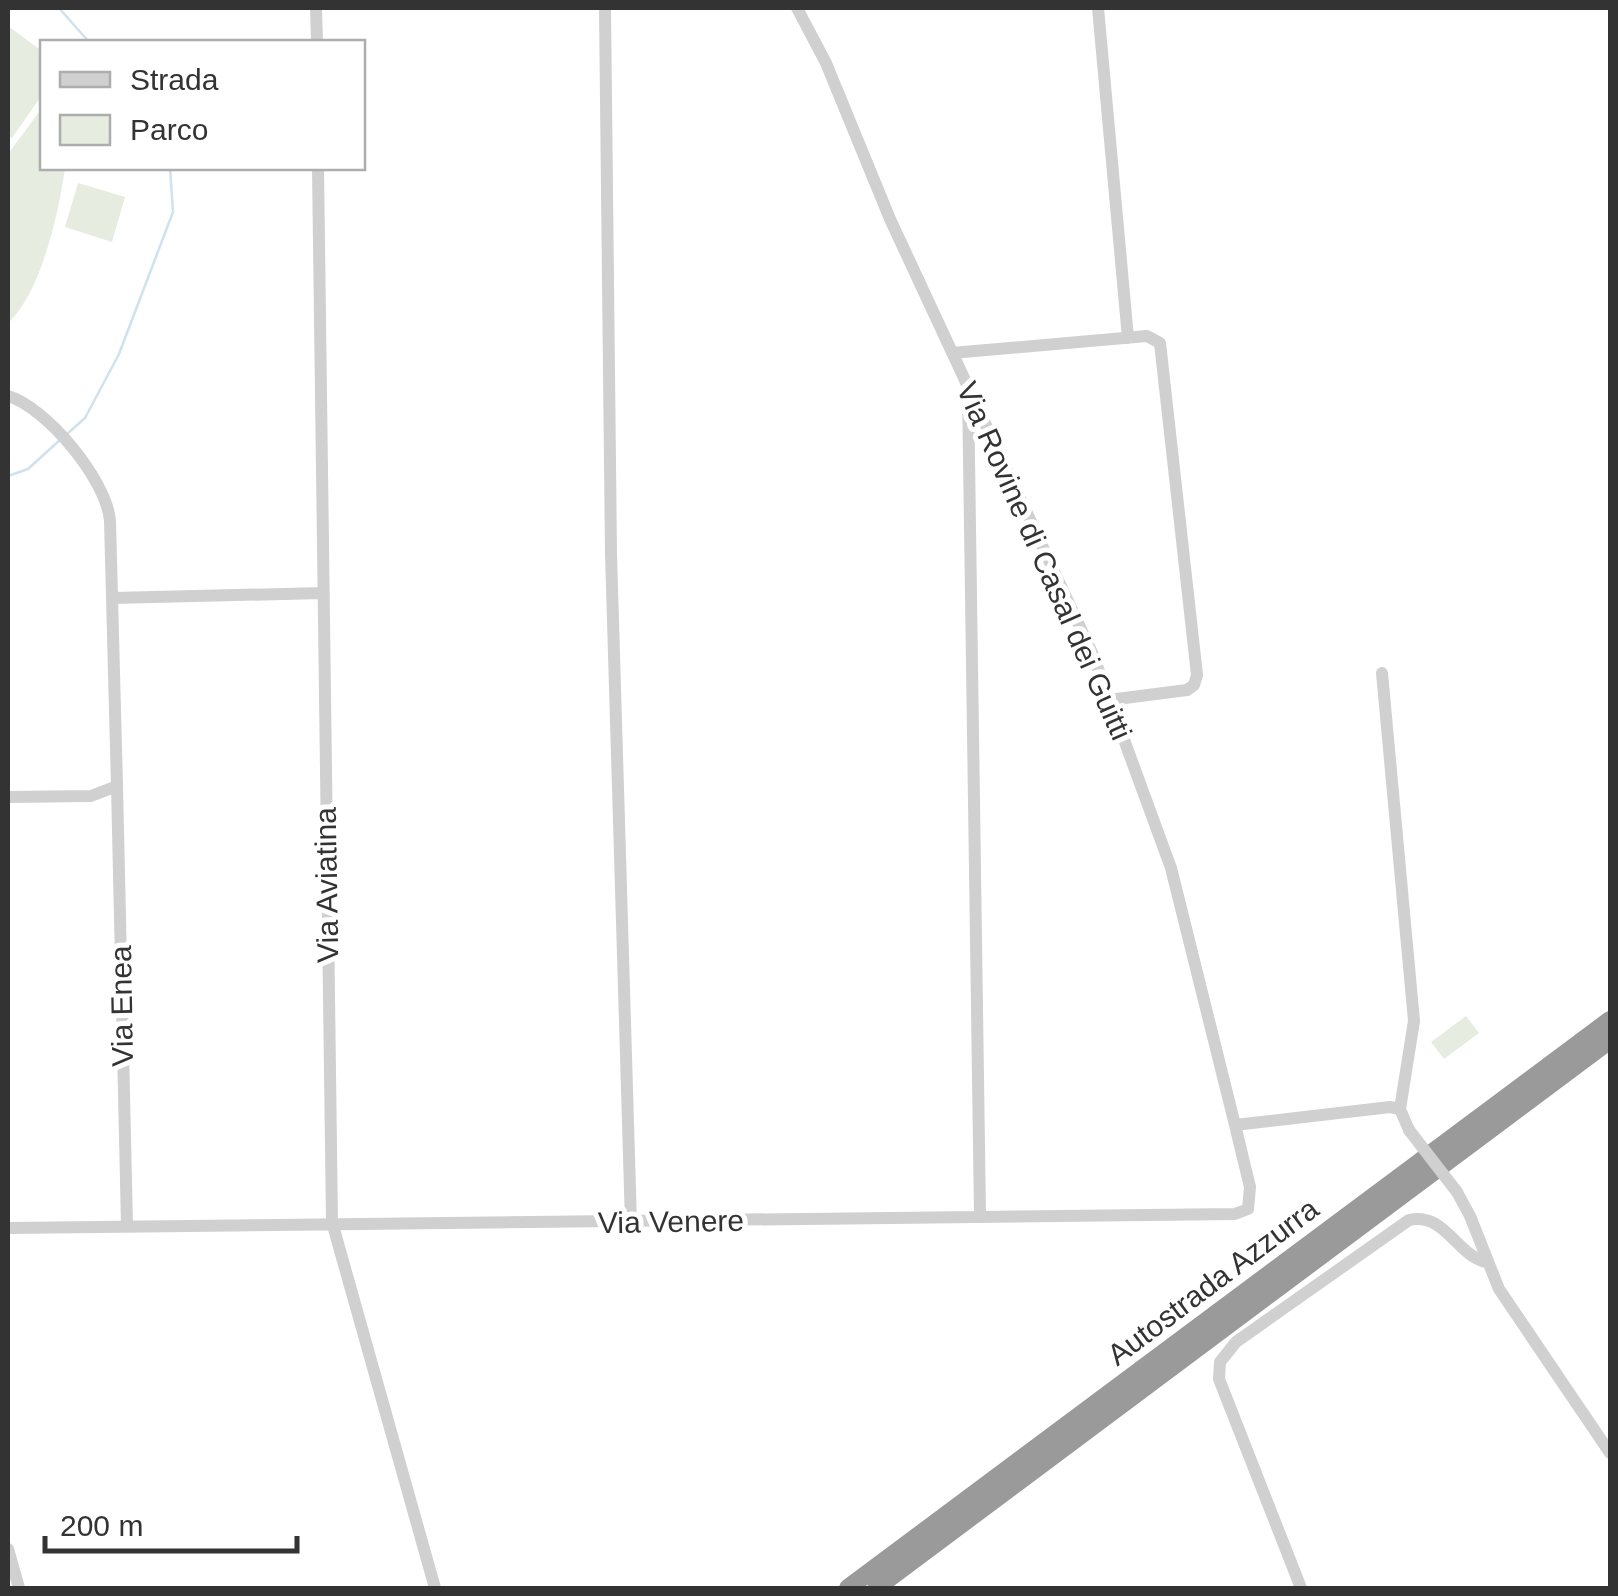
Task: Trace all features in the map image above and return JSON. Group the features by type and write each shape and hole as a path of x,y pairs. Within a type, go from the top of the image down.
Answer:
{"highway":[{"name":"Autostrada Azzurra","path":"848,1588 1610,1020"},
{"name":"Autostrada Azzurra","path":"876,1588 1610,1040"}],"street":[{"path":"316,8 317,40"},
{"path":"605,8 611,554 630,1223"},
{"name":"Via Rovine di Casal dei Guitti","path":"797,8 826,63 883,202 1089,646 1177,888 1235,1124"},
{"path":"1098,8 1128,338"},
{"name":"Via Aviatina","path":"318,170 332,1222 436,1588"},
{"path":"952,353 1150,336 1160,342 1197,675 1188,690 1110,700"},
{"path":"968,387 980,1214"},
{"name":"Via Enea","path":"8,396 28,404 48,423 96,478 107,500 113,598 127,1225"},
{"path":"113,598 323,593"},
{"path":"1382,672 1414,1021 1400,1109 1409,1130 1470,1216 1502,1294 1610,1453"},
{"path":"8,797 92,796 117,786"},
{"path":"1235,1124 1382,1107 1400,1109"},
{"name":"Via Venere","path":"8,1228 1240,1214 1248,1209 1251,1194 1235,1124"},
{"path":"1301,1588 1219,1378 1221,1360 1236,1342 1409,1220 1422,1218 1437,1224 1474,1257 1486,1262"},
{"path":"8,1549 19,1588"}],"green space":[{"path":"8,26 40,50 40,98 12,138 8,135"},
{"path":"40,111 40,170 65,170 39,272 20,310 8,323 8,154"},
{"path":"78,183 125,197 112,242 65,227"},
{"path":"1466,1016 1479,1033 1444,1059 1431,1042"}],"waterway":[{"path":"59,8 87,40"},
{"path":"67,434 85,418 119,354 173,212 170,170"},
{"path":"8,476 28,469 61,439"}]}
